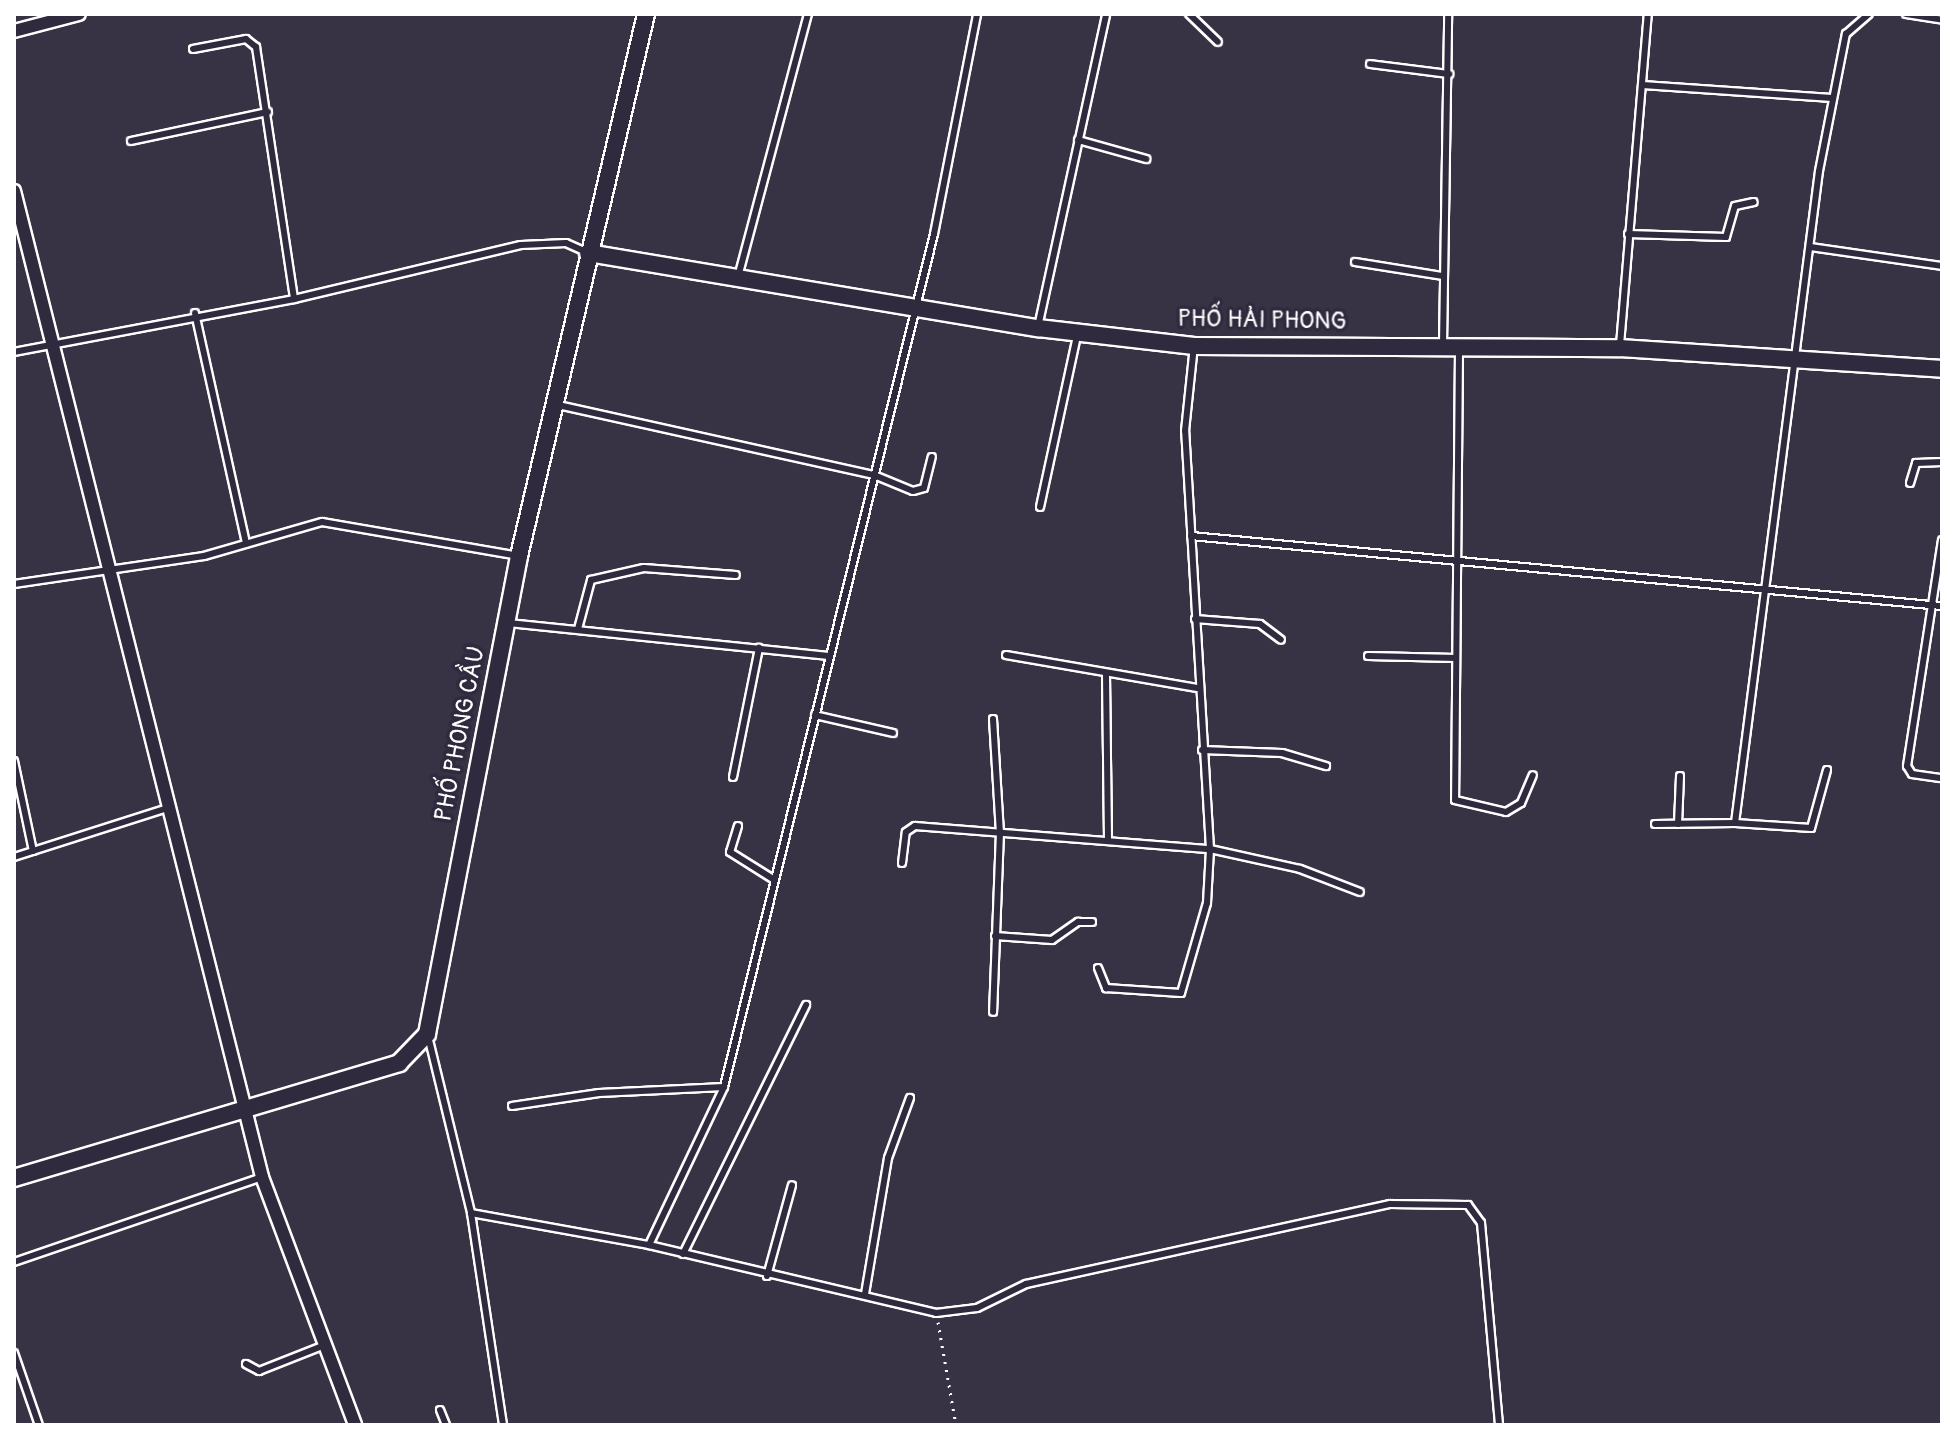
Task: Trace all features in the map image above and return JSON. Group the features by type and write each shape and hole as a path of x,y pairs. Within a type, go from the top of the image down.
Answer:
{"street":[{"path":"14,31 79,14"},
{"name":"PHỐ PHONG CẦU","path":"427,1034 519,556 646,14"},
{"path":"14,191 262,1177 320,1347 355,1425"},
{"name":"PHỐ HẢI PHONG","path":"588,253 914,309 1189,346 1620,348 1942,369"},
{"path":"14,1178 245,1105 399,1063 427,1034"}],"lane":[{"path":"738,277 808,14"},
{"path":"649,1245 724,1087 914,309 977,14"},
{"path":"1038,328 1106,14"},
{"path":"1189,14 1218,42"},
{"path":"1448,14 1442,276 1451,346 1458,557 1455,800 1506,812 1521,803 1533,775"},
{"path":"1620,348 1648,14"},
{"path":"1735,823 1793,360 1833,98 1848,27 1869,14"},
{"path":"1906,14 1942,20"},
{"path":"193,49 253,41 268,112 294,299"},
{"path":"1370,64 1449,74"},
{"path":"1642,85 1833,98"},
{"path":"131,141 268,112"},
{"path":"1078,140 1146,159"},
{"path":"1628,234 1726,237 1735,206 1754,202"},
{"path":"14,352 195,313 294,299 521,245 566,243 588,253"},
{"path":"1810,247 1942,266"},
{"path":"1355,262 1442,276"},
{"path":"195,313 246,543"},
{"path":"1040,507 1077,332"},
{"path":"1098,968 1106,988 1181,993 1207,903 1210,849 1197,688 1185,431 1189,346"},
{"path":"554,404 874,475 913,491 924,488 932,457"},
{"path":"1910,483 1916,463 1942,462"},
{"path":"14,584 111,574 246,543 289,527 350,521 519,556"},
{"path":"1191,536 1458,557 1942,606"},
{"path":"1942,540 1928,605 1907,766 1912,774 1942,778"},
{"path":"578,629 591,580 644,568 736,575"},
{"path":"1195,619 1260,624 1281,640"},
{"path":"506,622 828,656"},
{"path":"733,777 759,648"},
{"path":"1006,655 1106,675 1197,688"},
{"path":"1368,656 1456,658"},
{"path":"1106,675 1108,841"},
{"path":"815,715 893,733"},
{"path":"993,719 1000,832 993,1012"},
{"path":"1202,750 1282,753 1326,766"},
{"path":"14,761 33,851"},
{"path":"1655,824 1735,823 1811,828 1827,770"},
{"path":"1678,824 1680,776"},
{"path":"14,857 168,808"},
{"path":"738,826 730,852 773,879"},
{"path":"902,863 909,828 1000,832 1210,849 1324,876 1360,892"},
{"path":"995,936 1052,940 1078,922 1092,922"},
{"path":"683,1254 806,1005"},
{"path":"427,1034 471,1213 503,1425"},
{"path":"512,1106 599,1093 724,1087"},
{"path":"865,1294 888,1158 910,1098"},
{"path":"14,1262 262,1177"},
{"path":"767,1276 792,1185"},
{"path":"471,1213 649,1245 767,1276 865,1294 936,1313 977,1308 1026,1284 1390,1204 1468,1205 1481,1223 1499,1425"},
{"path":"246,1364 259,1371 320,1347"},
{"path":"14,1353 39,1425"},
{"path":"440,1410 446,1425"}],"path":[{"path":"936,1313 956,1425"}]}
